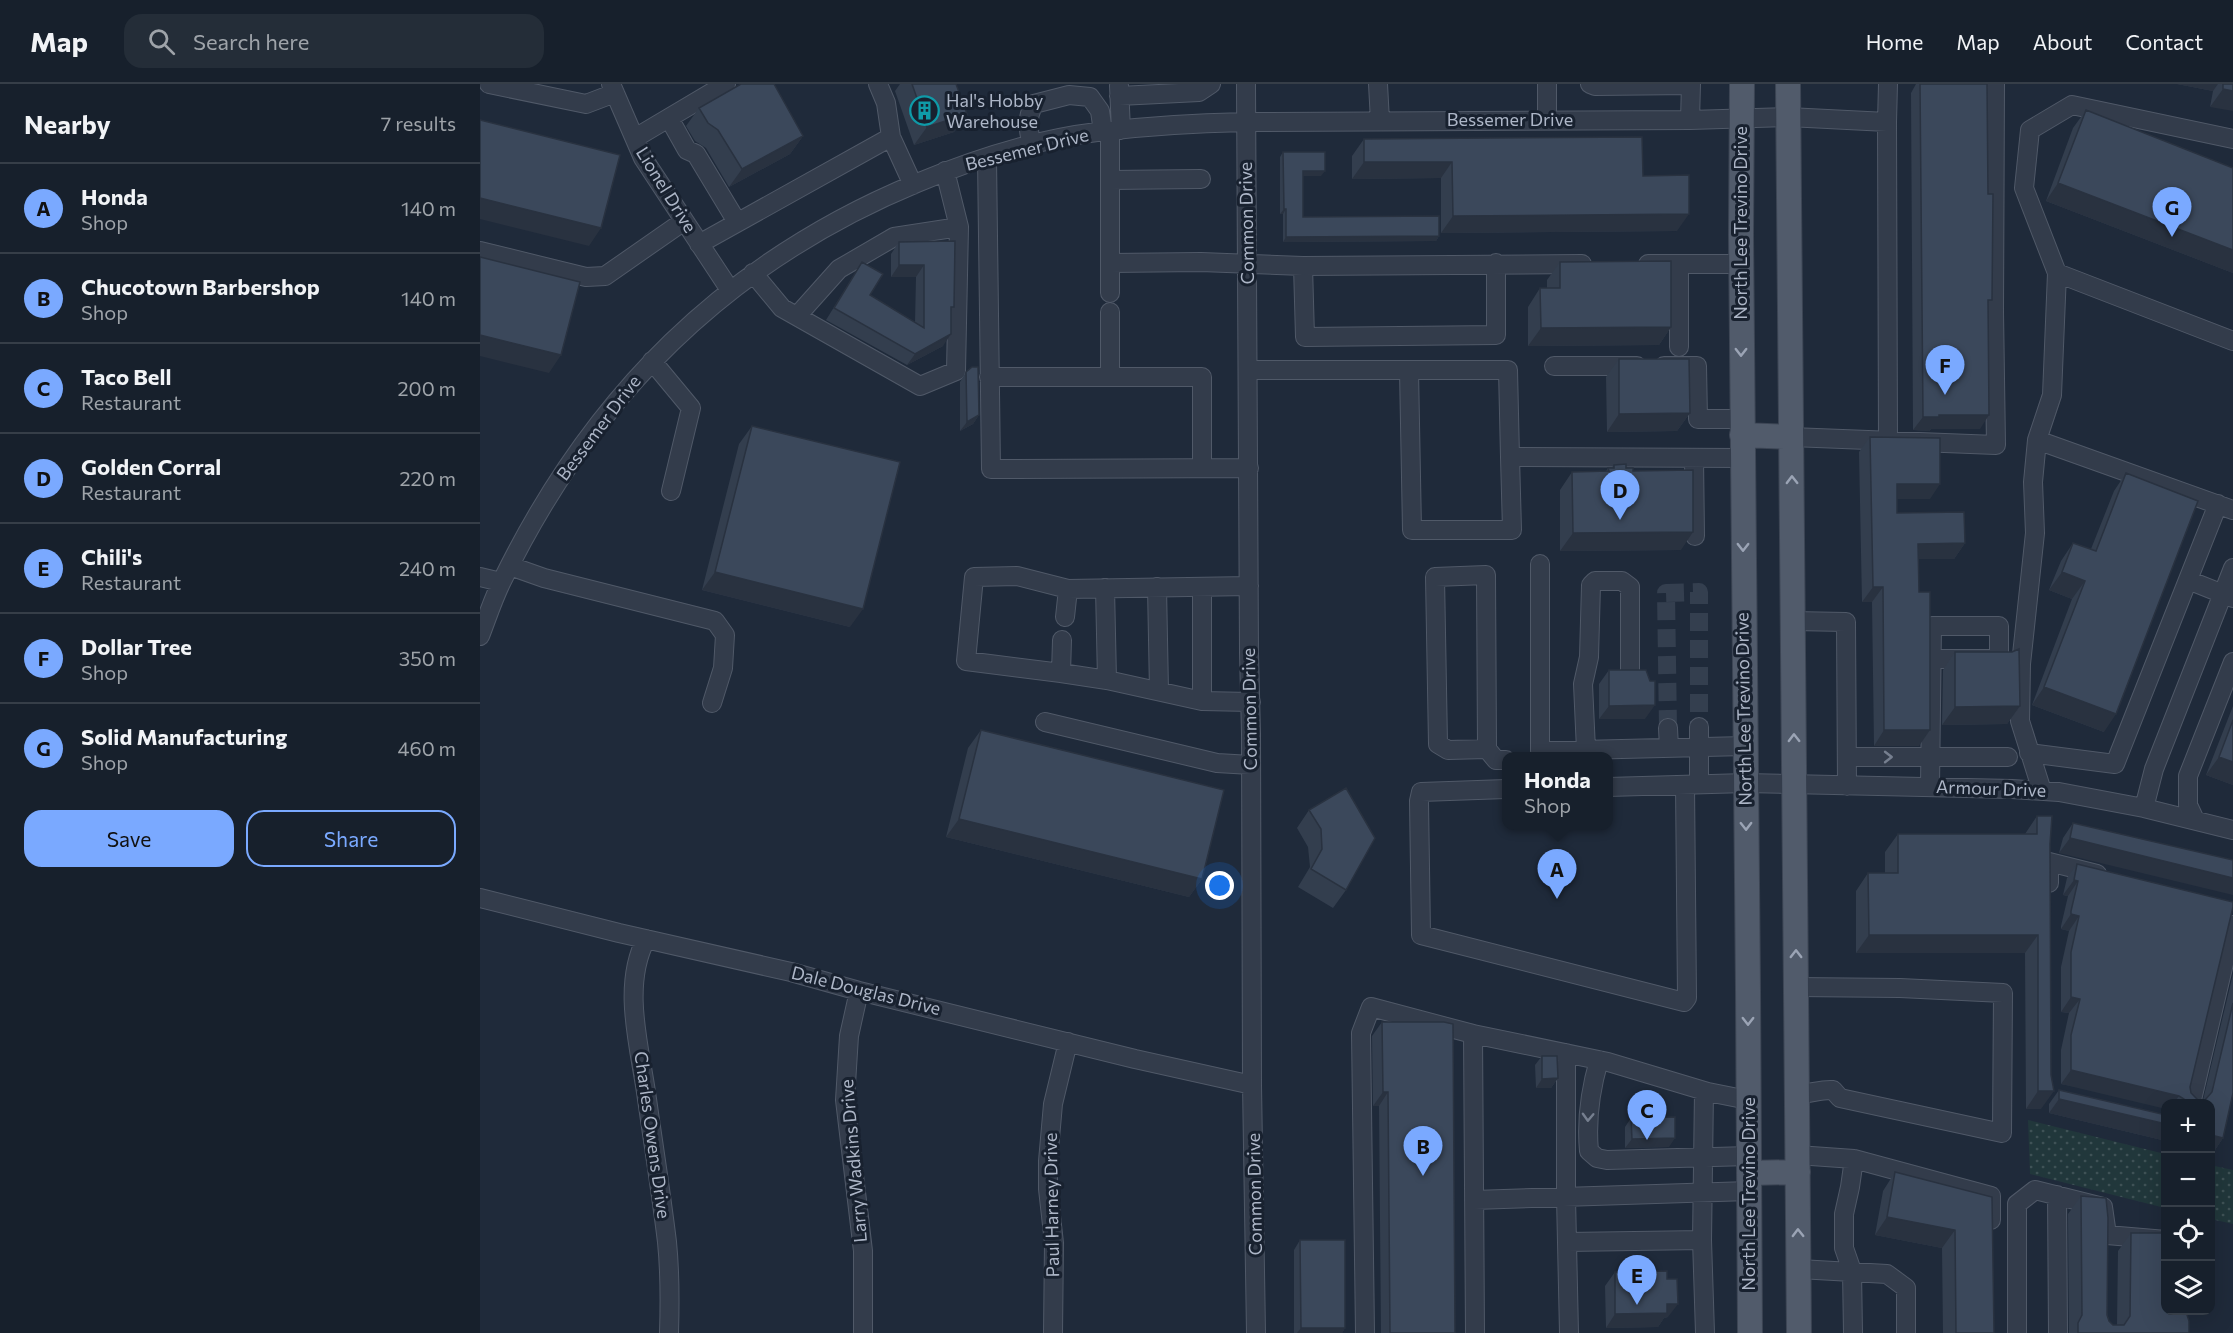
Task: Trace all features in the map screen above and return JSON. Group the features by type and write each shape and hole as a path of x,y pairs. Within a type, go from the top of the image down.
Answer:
{"main road":[{"name":"North Lee Trevino Drive","path":"1742,84 1742,438 1750,1333"},
{"path":"1788,84 1796,987 1804,1094 1798,1164 1799,1333"},
{"path":"1742,438 1791,437"},
{"path":"1749,1173 1798,1164"}],"street":[{"path":"489,84 586,104 613,88"},
{"path":"634,138 726,84"},
{"path":"879,84 886,103 891,136 913,184"},
{"path":"1110,293 1111,131 1119,90 1199,92 1211,84"},
{"name":"Common Drive","path":"1246,84 1252,1085 1255,1152 1256,1333"},
{"path":"1378,84 1380,121"},
{"path":"1547,84 1547,120"},
{"path":"1590,84 1595,86 1690,84 1690,120"},
{"path":"1888,84 1888,441"},
{"path":"1791,437 1996,445 1995,84"},
{"name":"Lionel Drive","path":"613,88 643,158 730,290"},
{"path":"1032,146 1028,116 1034,104 1069,96 1090,97 1111,131"},
{"path":"2042,791 2020,721 2021,664 2035,533 2033,482 2037,440 2052,395 2057,273 2024,188 2030,130 2073,105 2233,139"},
{"name":"Bessemer Drive","path":"480,636 506,574 542,506 570,462 614,403 652,361 704,311 753,273 836,221 945,171 1032,146 1111,131 1203,123 1690,120 1788,117 1887,122"},
{"path":"669,118 687,150 696,154 737,222"},
{"path":"699,244 891,136"},
{"path":"987,158 991,469 1249,468"},
{"path":"753,273 782,308 920,386 956,370 959,227 945,171"},
{"path":"1110,180 1201,179"},
{"path":"480,251 586,277 605,276 684,220"},
{"path":"796,316 839,269 894,237 959,227"},
{"path":"1110,263 1201,262 1303,266 1599,264"},
{"path":"1303,266 1305,337 1496,335 1496,263"},
{"path":"1634,264 1741,264"},
{"path":"1679,264 1679,347"},
{"path":"2057,273 2232,339"},
{"path":"1110,312 1110,377"},
{"path":"652,361 691,408 671,491"},
{"path":"1554,366 1697,366 1698,419 1742,438"},
{"path":"1248,370 1409,370 1508,370 1512,530 1412,530 1409,370"},
{"path":"989,377 1202,377 1202,468"},
{"path":"1510,456 1694,458 1742,438"},
{"path":"2029,753 2115,764 2188,580 2225,507 2037,440"},
{"path":"1694,458 1695,536"},
{"path":"1533,752 1540,564"},
{"path":"2144,808 2154,769 2228,596 2233,568"},
{"path":"480,577 506,574 544,578 715,621 725,635 723,668 711,703"},
{"path":"1487,749 1448,750 1438,744 1435,577 1486,575 1487,749 1496,760 1502,760"},
{"path":"1249,586 1068,589 1017,576 974,577 966,661 1107,680 1202,700 1251,702"},
{"path":"2188,580 2228,596"},
{"path":"1586,750 1583,684 1589,657 1591,585 1595,581 1622,581 1630,587 1630,673"},
{"path":"1202,586 1202,700"},
{"path":"1157,587 1159,691"},
{"path":"1105,588 1107,680"},
{"path":"1065,617 1068,589"},
{"path":"1793,621 1846,621 1847,786"},
{"path":"1061,673 1062,640"},
{"path":"1930,786 1932,659"},
{"path":"2195,820 2188,805 2188,776 2233,662"},
{"path":"1045,722 1217,763 1251,765"},
{"path":"1502,789 1421,792 1419,801 1421,934 1684,1002 1687,998 1692,784 1699,747 1699,727"},
{"path":"1668,728 1669,748"},
{"path":"1560,752 1745,746"},
{"path":"1847,757 2008,757"},
{"name":"Armour Drive","path":"1613,786 1746,783 1930,786 2042,791 2144,808 2233,830"},
{"path":"2049,899 2049,862 2118,879"},
{"name":"Dale Douglas Drive","path":"480,898 1252,1085"},
{"path":"2192,1099 2233,926"},
{"name":"Charles Owens Drive","path":"646,939 638,957 635,972 635,1016 667,1242 670,1289 669,1333"},
{"path":"1796,987 1900,988 2003,993 2002,1132 1840,1098 1832,1103 1819,1102 1804,1094"},
{"name":"Larry Wadkins Drive","path":"859,991 849,1036 845,1100 863,1251 863,1333"},
{"path":"1365,1333 1361,1033 1371,1007 1473,1034 1599,1060 1704,1091 1748,1100"},
{"path":"1473,1034 1475,1333"},
{"name":"Paul Harney Drive","path":"1053,1333 1054,1243 1048,1161 1053,1104 1068,1042"},
{"path":"1566,1053 1569,1333"},
{"path":"1599,1060 1591,1086 1588,1108 1589,1151 1597,1158 1607,1160 1703,1157 1749,1173"},
{"path":"1704,1091 1702,1240 1705,1333"},
{"path":"1853,1333 1852,1271 1844,1248 1844,1214 1851,1187 1854,1159"},
{"path":"1798,1164 1854,1159 1991,1196 1992,1242"},
{"path":"1474,1200 1703,1192 1749,1173"},
{"path":"2017,1333 2017,1204 2035,1190 2103,1207 2107,1257"},
{"path":"2057,1196 2058,1333"},
{"path":"2107,1235 2161,1240"},
{"path":"1567,1242 1702,1240"},
{"path":"1799,1269 1887,1274 1906,1288 1906,1333"}],"green space":[{"path":"2028,1120 2161,1153 2161,1207 2030,1174"},
{"path":"2215,1166 2233,1170 2233,1224 2215,1220"}],"building":[{"path":"741,84 774,84 803,136 742,169 718,130 708,123 699,108"},
{"path":"912,84 956,84 967,114 927,127"},
{"path":"1920,84 1987,84 1988,194 1993,194 1992,300 1988,300 1989,415 1923,417"},
{"path":"2223,84 2233,84 2233,91 2223,89"},
{"path":"2086,110 2233,168 2233,250 2058,183"},
{"path":"480,120 620,155 601,228 480,198"},
{"path":"1642,137 1643,176 1689,175 1689,214 1453,216 1452,162 1364,162 1364,139"},
{"path":"1283,152 1325,152 1325,171 1303,171 1303,217 1439,216 1439,236 1286,237"},
{"path":"955,241 954,307 951,307 951,334 915,354 834,308 862,262 883,274 870,295 924,328 924,265 899,265 899,242"},
{"path":"480,257 580,282 561,355 480,335"},
{"path":"1671,261 1671,327 1541,328 1540,288 1560,288 1560,262"},
{"path":"1619,359 1689,359 1690,413 1619,414"},
{"path":"972,367 978,367 979,415 967,422 966,372"},
{"path":"752,426 900,462 863,609 715,572"},
{"path":"1870,437 1940,438 1940,484 1897,484 1897,513 1964,512 1965,543 1918,544 1919,592 1930,592 1930,730 1884,730 1883,587 1873,587"},
{"path":"1626,464 1626,468 1633,468 1633,471 1693,470 1693,532 1573,533 1572,472 1609,471 1608,468 1614,468 1614,465"},
{"path":"2126,473 2198,501 2116,714 2044,687 2085,581 2062,572 2073,543 2096,551"},
{"path":"2019,649 2020,706 1955,707 1955,652 2012,652"},
{"path":"1609,670 1646,670 1650,681 1655,681 1655,705 1609,706"},
{"path":"2233,720 2233,762 2219,757"},
{"path":"981,730 1224,790 1202,879 959,819"},
{"path":"1346,788 1375,838 1346,890 1311,869 1322,849 1321,829 1309,810"},
{"path":"2037,816 2052,816 2050,844 2051,1075 2054,1091 2038,1091 2038,935 1869,935 1868,873 1898,873 1898,834 2037,834"},
{"path":"2073,823 2233,860 2233,878 2070,838"},
{"path":"2077,864 2233,902 2190,1087 2191,1093 2197,1099 2184,1099 2071,1070 2071,1035 2080,999 2071,997 2071,952 2079,916 2071,914 2078,881 2074,880"},
{"path":"2233,1003 2233,1093 2223,1138 2215,1136 2215,1099 2206,1099 2212,1092"},
{"path":"1382,1022 1453,1024 1455,1333 1390,1333 1388,1092 1383,1092"},
{"path":"1542,1056 1557,1056 1558,1078 1542,1079"},
{"path":"2059,1090 2161,1114 2161,1123 2059,1099"},
{"path":"1675,1117 1675,1138 1632,1139 1631,1118"},
{"path":"1895,1172 1992,1197 1994,1333 1956,1333 1955,1230 1887,1217"},
{"path":"2081,1196 2106,1198 2108,1218 2107,1315 2109,1321 2113,1325 2124,1325 2130,1316 2131,1233 2161,1233 2161,1315 2187,1315 2189,1333 2078,1333 2078,1323 2082,1315"},
{"path":"1300,1240 1345,1240 1345,1328 1301,1328"},
{"path":"1667,1271 1667,1279 1677,1279 1678,1304 1667,1304 1667,1313 1615,1314 1615,1272"}],"tunnel":[{"path":"1668,728 1666,593 1699,592 1699,727"}],"place":[{"name":"Hal's Hobby Warehouse","path":"925,111"},
{"name":"Solid Manufacturing","path":"2172,237"},
{"name":"Dollar Tree","path":"1945,395"},
{"name":"Golden Corral","path":"1620,520"},
{"name":"Honda","path":"1557,899"},
{"name":"Taco Bell","path":"1647,1140"},
{"name":"Chucotown Barbershop","path":"1423,1176"},
{"name":"Chili's","path":"1637,1305"}]}
